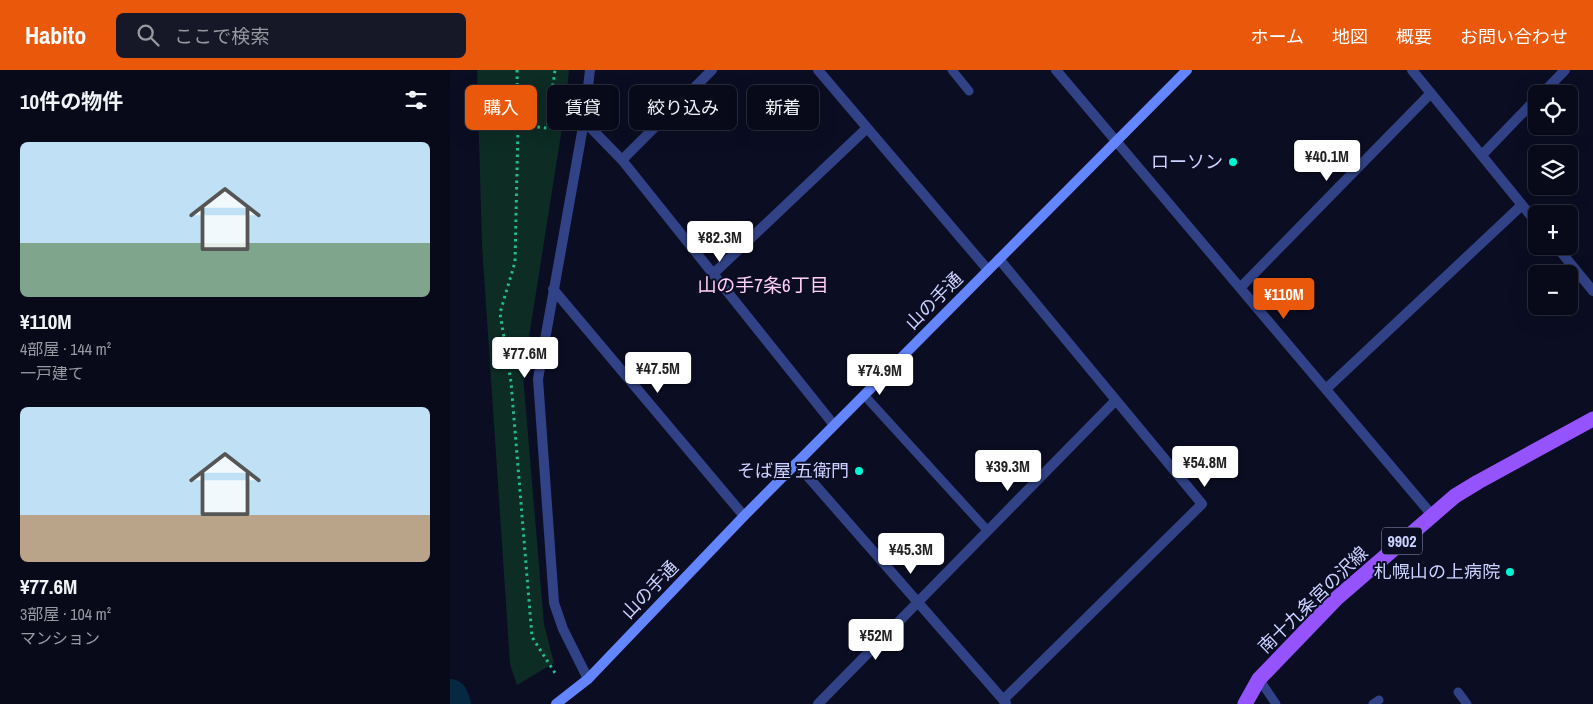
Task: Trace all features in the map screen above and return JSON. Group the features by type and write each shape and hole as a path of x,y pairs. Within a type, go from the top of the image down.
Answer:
{"main road":[{"name":"山の手通","path":"556,704 588,679 796,463 1188,70"},
{"name":"南十九条宮の沢線","path":"1245,704 1259,679 1337,598 1455,496 1593,419"}],"street":[{"path":"588,85 590,70"},
{"path":"622,160 712,70"},
{"path":"818,70 988,270"},
{"path":"1056,70 1432,515"},
{"path":"1412,70 1528,212"},
{"path":"1551,85 1565,70"},
{"path":"1240,288 1431,93"},
{"path":"1482,155 1528,107"},
{"path":"713,274 867,128"},
{"path":"582,130 538,379 554,603 562,629 588,679"},
{"path":"593,130 622,160 834,425"},
{"path":"1326,389 1522,205"},
{"path":"1565,255 1589,279 1593,291"},
{"path":"796,463 1005,702 1202,504 999,259"},
{"path":"553,289 744,516"},
{"path":"818,704 1116,400"}],"lane":[{"path":"952,70 969,92"},
{"path":"864,395 987,530"},
{"path":"1259,679 1276,704"},
{"path":"1458,692 1467,704"}],"path":[{"path":"517,70 517,85"},
{"path":"537,127 547,128 555,70"},
{"path":"518,130 515,262 500,313 511,382 532,637 555,673"}],"green space":[{"path":"477,70 569,70 567,85 547,85 547,130 562,130 523,375 544,624 554,663 517,685 510,664 482,245 479,130 537,130 537,85 477,85"}],"waterway":[{"path":"450,697 453,704"}],"place":[{"name":"ローソン","path":"1233,162"},
{"name":"そば屋 五衛門","path":"859,471"},
{"name":"札幌山の上病院","path":"1510,572"}],"district":[{"name":"山の手7条6丁目","path":"763,285"}]}
